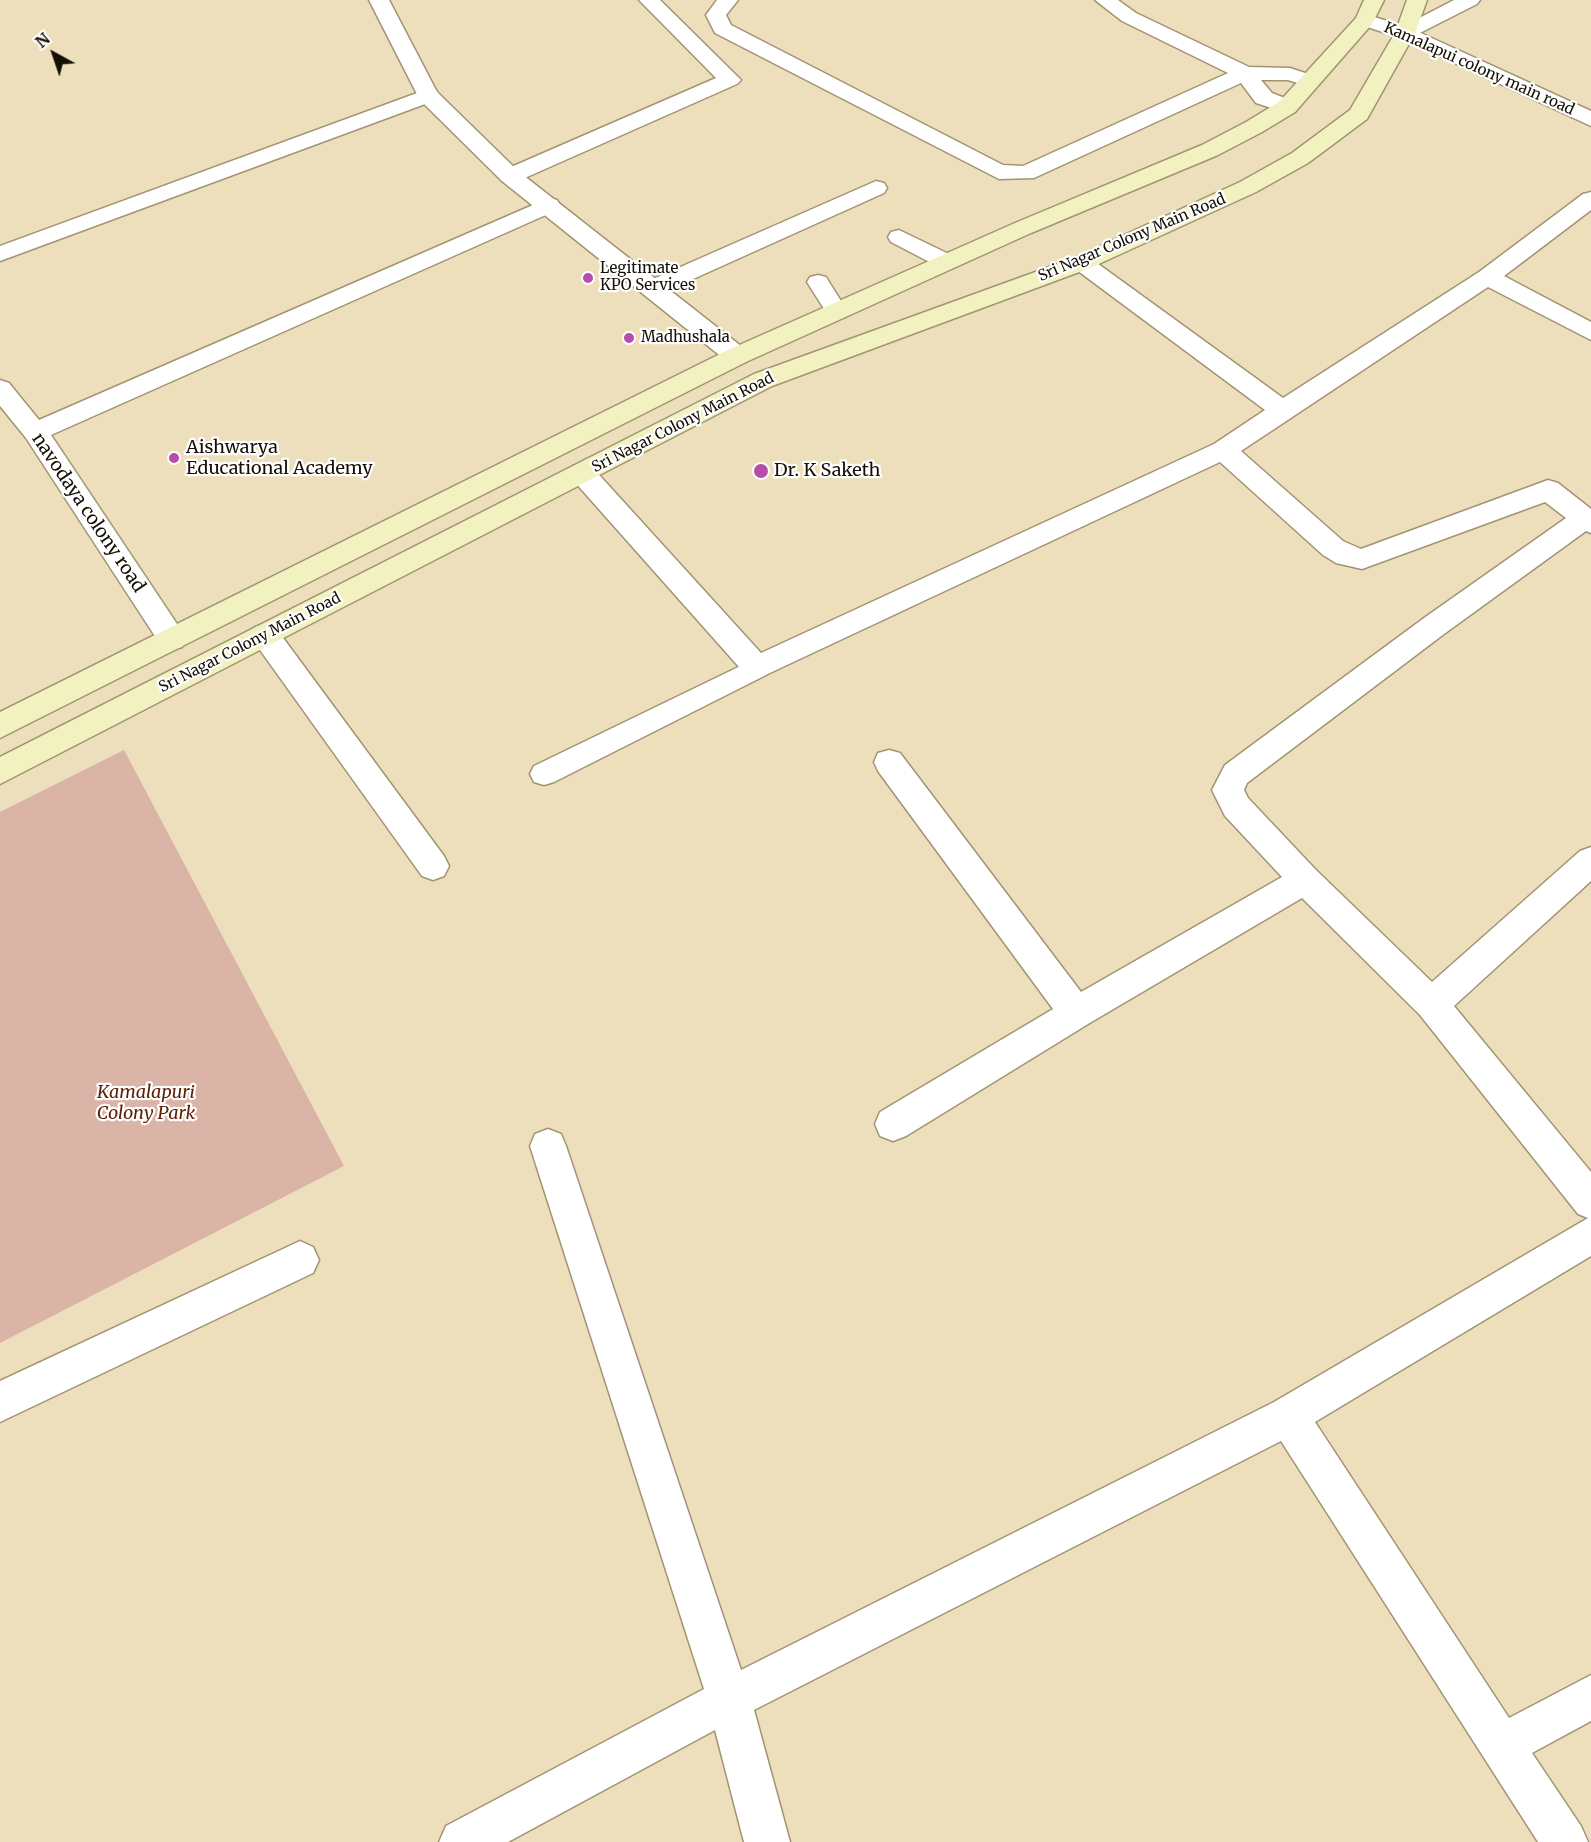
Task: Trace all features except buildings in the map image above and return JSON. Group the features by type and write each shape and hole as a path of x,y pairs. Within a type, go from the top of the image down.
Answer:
{"main road":[{"name":"Sri Nagar Colony Main Road","path":"0,771 763,380 1082,263 1248,187 1327,139 1359,114 1406,33 1417,0"},
{"name":"Sri Nagar Colony Main Road","path":"0,726 737,356 947,262 1210,150 1287,106 1370,10"}],"street":[{"path":"379,0 428,95 510,176 737,356"},
{"path":"510,176 730,80 649,0"},
{"path":"728,0 716,15 722,29 999,172 1026,173 1245,73"},
{"path":"1105,0 1129,17 1245,73 1290,74 1310,81"},
{"path":"1406,33 1470,0"},
{"name":"Kamalapui colony main road","path":"1370,10 1406,33 1591,119"},
{"path":"1245,73 1264,98 1287,106"},
{"path":"0,254 428,95"},
{"path":"653,288 876,188"},
{"path":"582,473 757,668 1223,450 1487,277 1591,199"},
{"path":"35,432 549,205"},
{"path":"1082,263 1283,411"},
{"path":"1487,277 1591,332"},
{"name":"navodaya colony road","path":"0,389 35,432 172,639"},
{"path":"1223,450 1333,548 1346,556 1362,560 1548,490 1588,521 1434,626 1236,774 1228,790 1236,807 1305,880 1432,1004 1591,1201"},
{"path":"264,635 433,866"},
{"path":"889,762 1076,1013"},
{"path":"1432,1004 1591,861"},
{"path":"893,1124 1076,1013 1305,880"},
{"path":"548,1146 729,1699 767,1842"},
{"path":"462,1842 729,1699 1288,1416 1591,1235"},
{"path":"0,1402 300,1260"},
{"path":"1288,1416 1565,1842"},
{"path":"1501,1746 1591,1697"}],"lane":[{"path":"899,237 947,262"},
{"path":"818,282 837,312"},
{"path":"544,774 757,668"}],"green space":[{"name":"Kamalapuri Colony Park","path":"124,750 344,1166 0,1343 0,812"}],"place":[{"name":"Legitimate KPO Services","path":"588,278"},
{"name":"Madhushala","path":"629,338"},
{"name":"Aishwarya Educational Academy","path":"174,458"},
{"name":"Dr. K Saketh","path":"761,471"}]}
